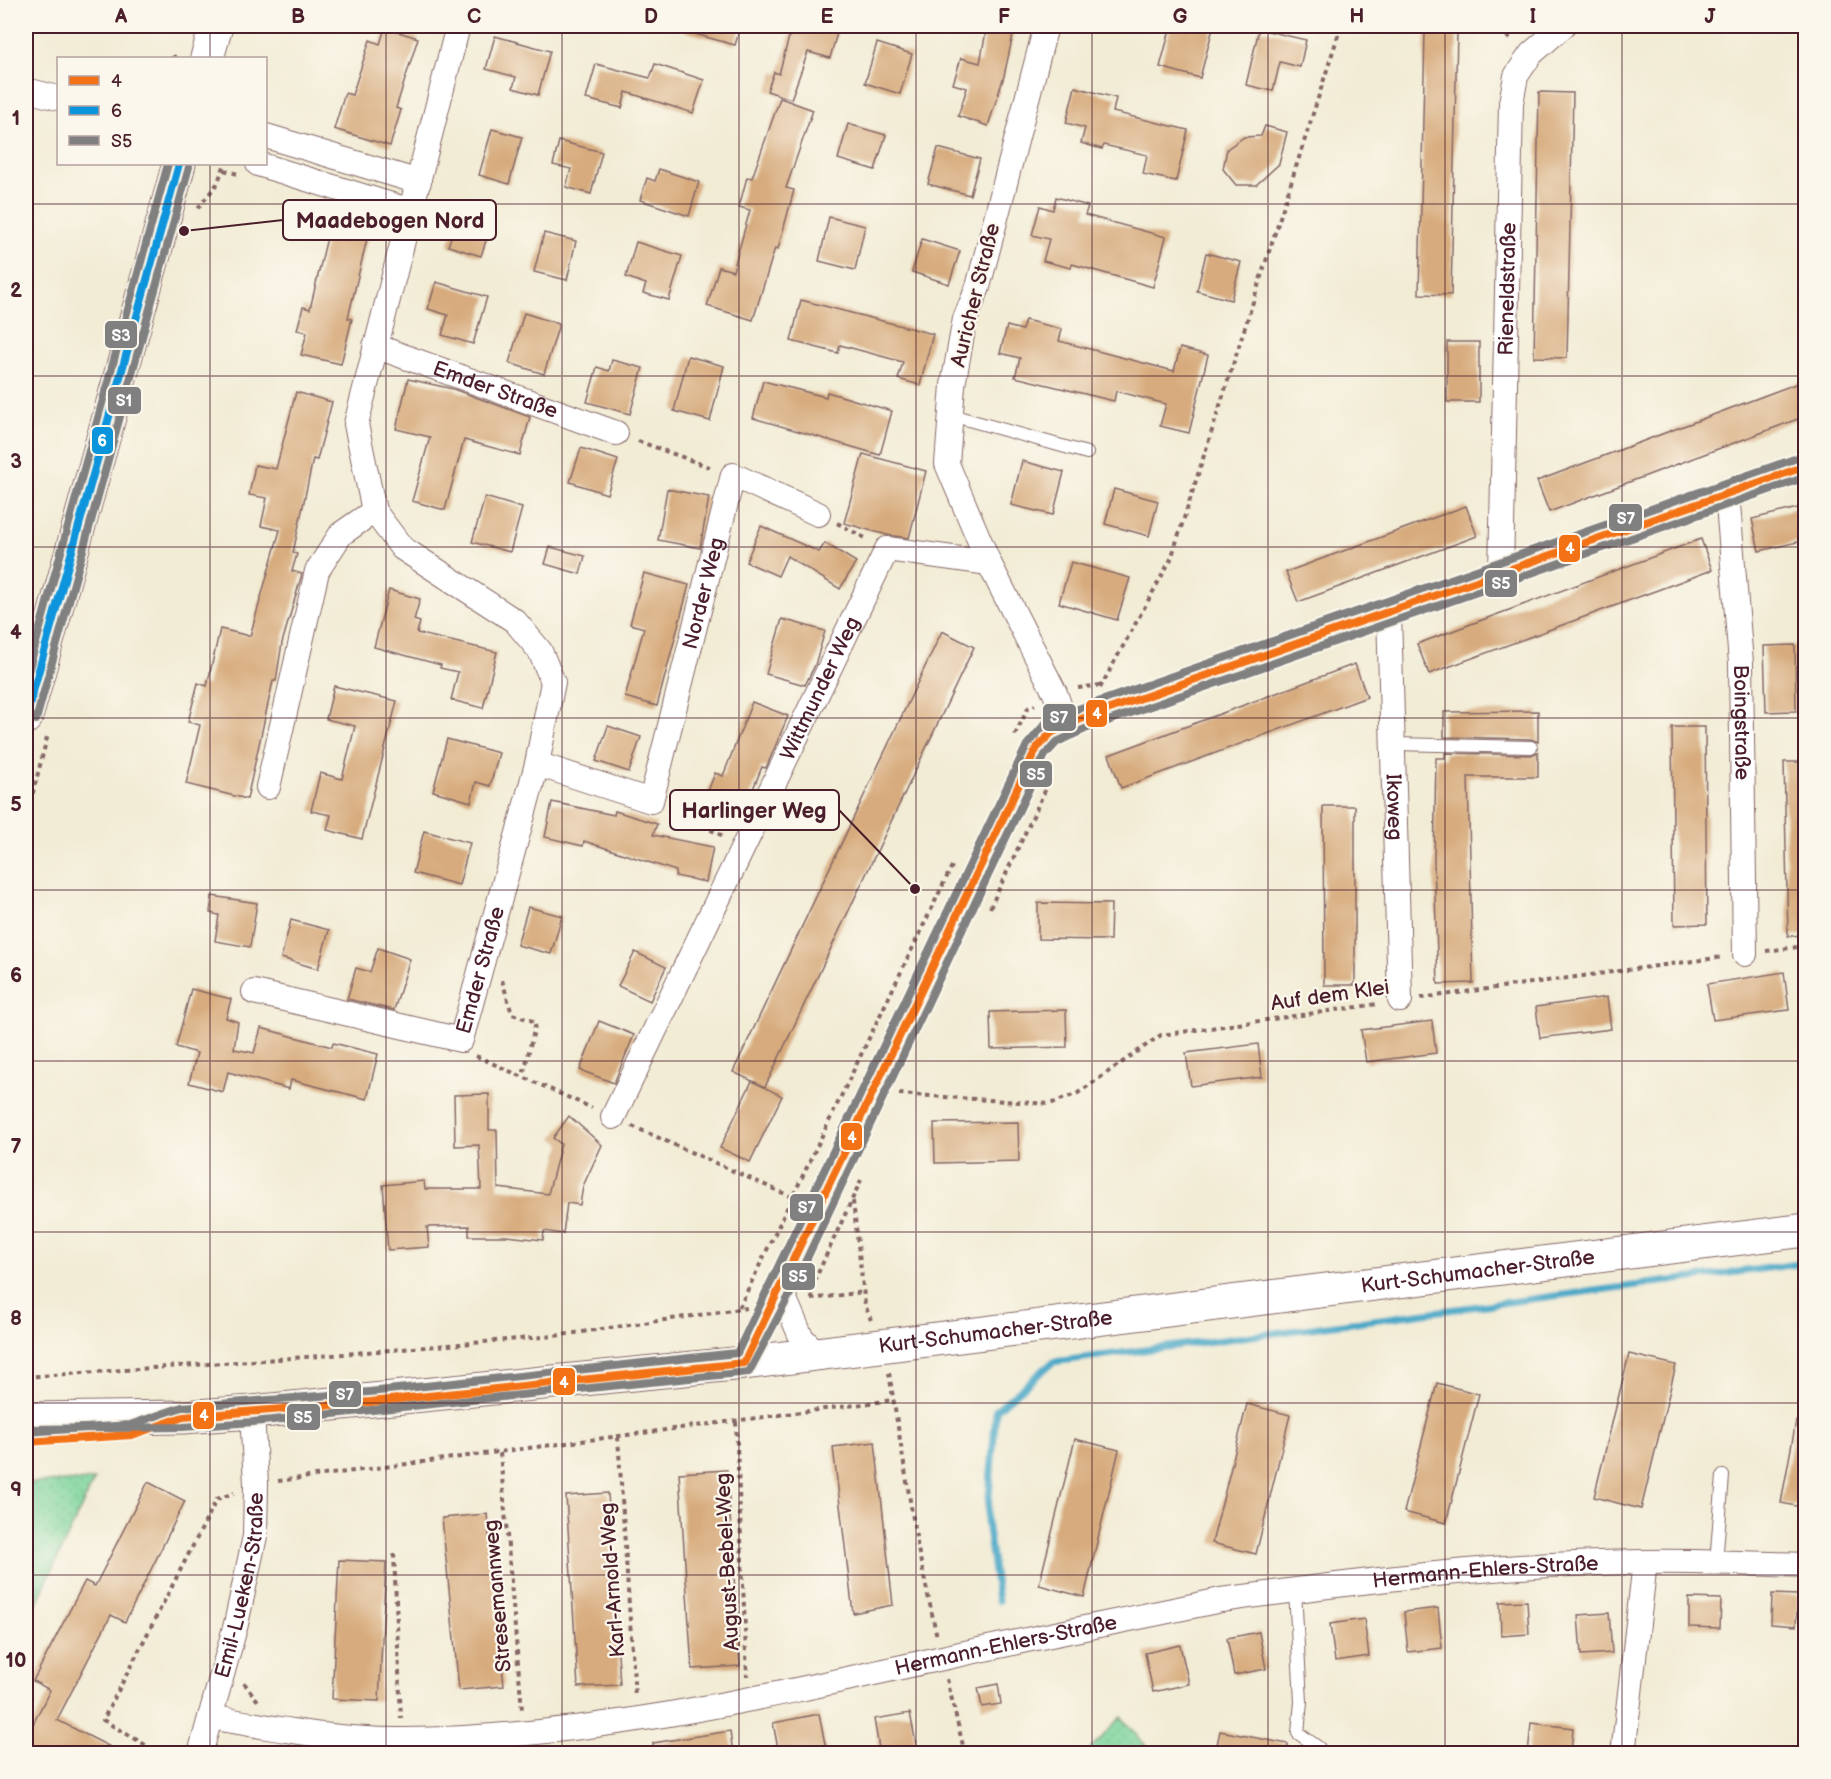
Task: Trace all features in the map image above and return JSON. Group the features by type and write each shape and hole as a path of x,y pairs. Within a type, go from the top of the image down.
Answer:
{"street":[{"path":"207,57 216,26"},
{"name":"Emder Straße","path":"254,992 461,1040 537,764 553,682 540,651 515,621 402,548 374,512 356,424 458,26"},
{"name":"Auricher Straße","path":"1046,26 978,287 965,319 953,385 947,464 989,563 1055,693 1066,724"},
{"name":"Rieneldstraße","path":"1501,573 1511,103 1516,76 1531,54 1563,26"},
{"path":"26,90 57,98"},
{"path":"267,135 419,182"},
{"path":"26,717 179,165"},
{"path":"261,165 411,211"},
{"name":"Emder Straße","path":"375,346 616,434"},
{"path":"744,1363 878,1087 1036,749 1051,733 1066,724 1806,466"},
{"path":"733,475 818,514"},
{"name":"Norder Weg","path":"651,801 733,475"},
{"name":"Boingstraße","path":"1727,492 1741,663 1745,954"},
{"path":"268,787 317,571 341,534 374,512"},
{"path":"887,549 989,563"},
{"name":"Wittmunder Weg","path":"614,1117 887,549"},
{"name":"Ikoweg","path":"1389,613 1400,1000"},
{"path":"537,764 651,801"},
{"name":"Kurt-Schumacher-Straße","path":"26,1419 183,1417 252,1412 744,1363 1624,1255 1806,1230"},
{"path":"781,1290 801,1337 816,1353"},
{"name":"Emil-Lueken-Straße","path":"200,1754 236,1624 255,1536 271,1485 252,1412"},
{"name":"Kurt-Schumacher-Straße","path":"26,1442 132,1435 183,1417"},
{"path":"1623,1754 1645,1562"},
{"name":"Hermann-Ehlers-Straße","path":"210,1717 291,1731 402,1740 524,1735 636,1720 748,1701 1221,1600 1295,1590 1462,1572 1645,1562 1806,1565"}],"lane":[{"path":"951,415 1087,453"},
{"path":"1392,744 1531,747"},
{"path":"1716,1563 1723,1476"},
{"path":"1295,1590 1300,1702 1298,1733 1318,1748"}],"path":[{"path":"1101,685 1171,559 1341,26"},
{"path":"616,434 733,475"},
{"path":"818,514 887,549"},
{"path":"651,801 743,845"},
{"name":"Auf dem Klei","path":"878,1087 899,1094 1050,1104 1078,1093 1161,1035 1400,1000 1806,946"},
{"path":"499,969 512,1014 536,1022 523,1076"},
{"path":"812,1299 813,1284 853,1200 865,1305 881,1345 893,1400 918,1549 965,1754"},
{"path":"26,1377 320,1356 554,1335 739,1309"},
{"path":"161,1754 103,1720 217,1499 271,1485 434,1459 500,1453 893,1400"},
{"name":"August-Bebel-Weg","path":"736,1422 748,1701"},
{"name":"Karl-Arnold-Weg","path":"618,1437 635,1701 646,1699"},
{"name":"Stresemannweg","path":"500,1453 524,1735"},
{"path":"394,1554 402,1740"},
{"path":"241,1679 264,1710"}],"green space":[{"path":"94,1480 26,1626 26,1483"},
{"path":"1121,1717 1152,1753 1087,1753"}],"building":[{"path":"685,26 741,26 735,45 684,31"},
{"path":"792,26 839,26 830,58 808,52 791,99 767,91 774,72 779,74"},
{"path":"987,26 1015,26 1004,76 988,126 958,116 967,88 953,84 961,58 980,63"},
{"path":"1171,26 1213,28 1200,78 1160,67"},
{"path":"385,28 418,38 396,108 401,110 390,146 334,129 345,93 352,95 370,40 380,44"},
{"path":"1259,29 1306,40 1300,67 1280,62 1273,91 1246,85"},
{"path":"1425,31 1457,32 1451,295 1419,294"},
{"path":"495,36 550,51 538,95 513,88 516,77 486,69"},
{"path":"877,43 912,54 900,94 865,83"},
{"path":"596,64 650,78 655,64 704,80 693,113 626,92 622,108 586,99"},
{"path":"1075,87 1116,98 1113,112 1188,130 1176,181 1143,174 1147,155 1104,145 1102,149 1081,143 1085,128 1066,123"},
{"path":"1539,92 1573,93 1567,358 1534,357"},
{"path":"780,98 813,110 786,188 794,190 778,249 775,248 753,320 707,306 719,267 733,271 750,210 739,207 747,177 752,178"},
{"path":"848,124 886,135 875,170 838,159"},
{"path":"1265,126 1287,132 1279,164 1256,185 1236,185 1223,169 1227,149 1244,137 1261,136"},
{"path":"492,129 522,137 509,184 479,175"},
{"path":"559,141 602,152 591,194 566,187 571,169 553,165"},
{"path":"938,148 980,159 970,195 928,184"},
{"path":"659,169 699,182 689,216 640,200 647,178 655,181"},
{"path":"1056,197 1088,206 1085,215 1166,237 1153,287 1072,264 1071,268 1043,261 1049,239 1032,235 1040,206 1053,210"},
{"path":"460,211 492,222 481,256 448,246"},
{"path":"829,217 865,226 855,270 819,261"},
{"path":"329,229 367,239 348,318 352,319 341,364 301,355 307,332 297,330 303,307 310,309"},
{"path":"544,233 576,241 567,280 534,272"},
{"path":"922,239 960,251 949,284 912,272"},
{"path":"636,242 682,256 669,300 643,293 646,284 626,277"},
{"path":"1206,253 1241,262 1231,300 1197,291"},
{"path":"436,282 487,297 473,344 442,335 448,315 428,309"},
{"path":"801,300 933,334 920,385 898,379 903,362 840,345 838,353 791,341"},
{"path":"524,313 559,324 544,374 509,363"},
{"path":"1025,320 1062,329 1059,341 1174,371 1180,348 1208,355 1189,433 1160,426 1166,404 1116,391 1114,401 1015,377 1020,358 1000,353 1007,326 1022,330"},
{"path":"1447,342 1479,342 1479,402 1447,402"},
{"path":"688,356 724,366 710,421 674,411"},
{"path":"612,360 643,368 630,414 587,402 597,367 609,371"},
{"path":"408,379 453,389 530,417 520,455 464,440 445,510 412,501 430,437 396,429"},
{"path":"1806,380 1806,416 1549,512 1537,481"},
{"path":"763,381 826,397 827,392 892,411 880,455 753,418"},
{"path":"296,392 332,402 317,460 313,459 293,553 297,554 292,571 302,574 282,643 276,681 273,681 247,799 186,784 200,725 188,722 198,683 207,686 220,629 250,636 280,530 261,526 267,498 249,495 255,465 276,469"},
{"path":"581,448 618,460 607,494 570,482"},
{"path":"863,454 926,471 909,538 887,535 844,523"},
{"path":"1022,461 1064,472 1053,515 1011,505"},
{"path":"667,489 709,497 700,548 658,540"},
{"path":"1114,489 1158,501 1149,536 1105,524"},
{"path":"485,497 522,508 510,552 472,542"},
{"path":"1466,506 1477,536 1298,602 1286,572"},
{"path":"1806,506 1806,540 1759,551 1752,519"},
{"path":"761,526 819,552 825,543 856,562 840,589 787,556 778,576 746,562"},
{"path":"1701,539 1712,570 1429,674 1417,644"},
{"path":"550,547 585,556 580,574 545,564"},
{"path":"1071,562 1130,578 1117,620 1059,603"},
{"path":"644,573 689,585 657,706 625,697 644,628 630,624"},
{"path":"389,590 420,599 414,620 420,622 417,633 497,652 483,708 451,700 458,672 440,668 441,665 374,647"},
{"path":"782,619 825,631 815,665 805,685 766,674"},
{"path":"942,631 974,647 765,1087 733,1072"},
{"path":"1795,645 1796,711 1766,712 1764,646"},
{"path":"1355,664 1367,697 1121,788 1109,755"},
{"path":"334,686 397,701 362,839 327,830 331,815 311,811 320,773 342,779 355,726 326,719"},
{"path":"752,702 788,716 766,768 762,767 739,823 701,809 715,773 723,776"},
{"path":"1538,711 1538,742 1531,739 1444,737 1444,712"},
{"path":"608,726 641,737 629,772 596,761"},
{"path":"1672,727 1705,727 1707,924 1674,925"},
{"path":"447,739 499,753 490,786 476,782 471,802 433,791"},
{"path":"1538,752 1538,777 1468,777 1473,983 1438,984 1434,863 1436,758 1445,758 1445,753 1531,755"},
{"path":"1784,762 1806,762 1806,935 1788,936"},
{"path":"552,802 614,815 615,811 657,824 653,835 713,847 706,882 675,876 676,871 584,841 583,846 545,837"},
{"path":"1323,806 1355,806 1355,985 1324,985"},
{"path":"424,831 470,843 459,885 413,873"},
{"path":"212,896 257,903 250,947 215,941 219,915 210,913"},
{"path":"1038,903 1111,904 1110,940 1038,939"},
{"path":"528,907 562,916 551,954 517,945"},
{"path":"291,920 329,930 318,969 281,958"},
{"path":"378,948 410,959 394,1010 347,999 356,968 370,972"},
{"path":"635,952 666,967 650,1001 618,986"},
{"path":"1784,972 1789,1010 1713,1020 1707,984"},
{"path":"191,989 231,999 226,1018 238,1022 234,1049 254,1053 261,1028 332,1047 333,1043 378,1054 367,1099 291,1080 289,1089 228,1072 223,1092 189,1083 197,1053 176,1047"},
{"path":"1607,997 1611,1029 1540,1038 1536,1007"},
{"path":"1066,1010 1067,1047 991,1049 990,1012"},
{"path":"599,1021 634,1035 614,1083 580,1070"},
{"path":"1432,1021 1436,1053 1366,1062 1361,1030"},
{"path":"1258,1044 1262,1077 1191,1086 1186,1053"},
{"path":"752,1081 782,1096 750,1162 720,1148"},
{"path":"489,1094 489,1130 497,1130 498,1188 548,1194 561,1144 553,1138 569,1116 602,1145 583,1186 580,1205 567,1203 563,1234 544,1231 543,1240 506,1236 469,1236 469,1226 427,1227 429,1247 388,1250 383,1185 424,1181 425,1189 481,1189 479,1145 455,1146 454,1095"},
{"path":"1018,1122 1019,1161 935,1163 934,1123"},
{"path":"1629,1354 1676,1365 1641,1509 1594,1497"},
{"path":"1437,1383 1479,1394 1446,1523 1404,1512"},
{"path":"1247,1404 1290,1415 1256,1554 1212,1543"},
{"path":"1796,1421 1806,1422 1806,1508 1781,1503"},
{"path":"1075,1439 1119,1450 1084,1597 1039,1585"},
{"path":"875,1442 893,1605 853,1613 833,1447"},
{"path":"727,1470 740,1666 692,1669 679,1473"},
{"path":"148,1482 185,1501 125,1622 111,1615 57,1720 124,1754 26,1754 26,1738 50,1690 33,1681 85,1581 95,1586"},
{"path":"608,1493 620,1685 578,1687 566,1496"},
{"path":"487,1514 504,1686 459,1690 442,1518"},
{"path":"339,1560 386,1562 379,1701 332,1699"},
{"path":"1772,1594 1798,1595 1796,1626 1771,1624"},
{"path":"1689,1598 1721,1599 1720,1628 1689,1627"},
{"path":"1527,1601 1529,1634 1501,1636 1500,1602"},
{"path":"1438,1608 1442,1648 1408,1652 1404,1612"},
{"path":"1609,1613 1612,1653 1581,1655 1578,1615"},
{"path":"1364,1619 1369,1656 1335,1661 1330,1624"},
{"path":"1259,1632 1266,1669 1234,1675 1227,1638"},
{"path":"1180,1645 1189,1684 1153,1692 1145,1653"},
{"path":"998,1684 1001,1704 982,1707 978,1688"},
{"path":"910,1713 918,1754 880,1754 874,1719"},
{"path":"819,1714 827,1754 779,1754 773,1723"},
{"path":"1531,1723 1573,1728 1571,1754 1528,1754"},
{"path":"730,1731 733,1754 653,1754 653,1743"},
{"path":"1220,1731 1288,1744 1287,1754 1215,1754"}],"waterway":[{"path":"998,1601 987,1521 996,1410 1053,1362 1806,1263"}],"transit line":[{"name":"S3","path":"26,679 168,165"},
{"name":"6","path":"26,717 179,165"},
{"name":"S1","path":"36,720 189,167"},
{"name":"S7","path":"26,1432 130,1425 182,1407 369,1392 737,1353 1027,745 1045,724 1078,709 1803,456"},
{"name":"4","path":"744,1363 1036,749 1051,733 1081,719 1806,466"},
{"name":"S5","path":"26,1429 183,1427 253,1422 749,1372 790,1294 1045,755 1057,742 1085,729 1806,477"},
{"name":"4","path":"26,1442 132,1435 183,1417 370,1402 744,1363"}],"place":[{"name":"Maadebogen Nord","path":"184,231"},
{"name":"Harlinger Weg","path":"915,889"}]}
